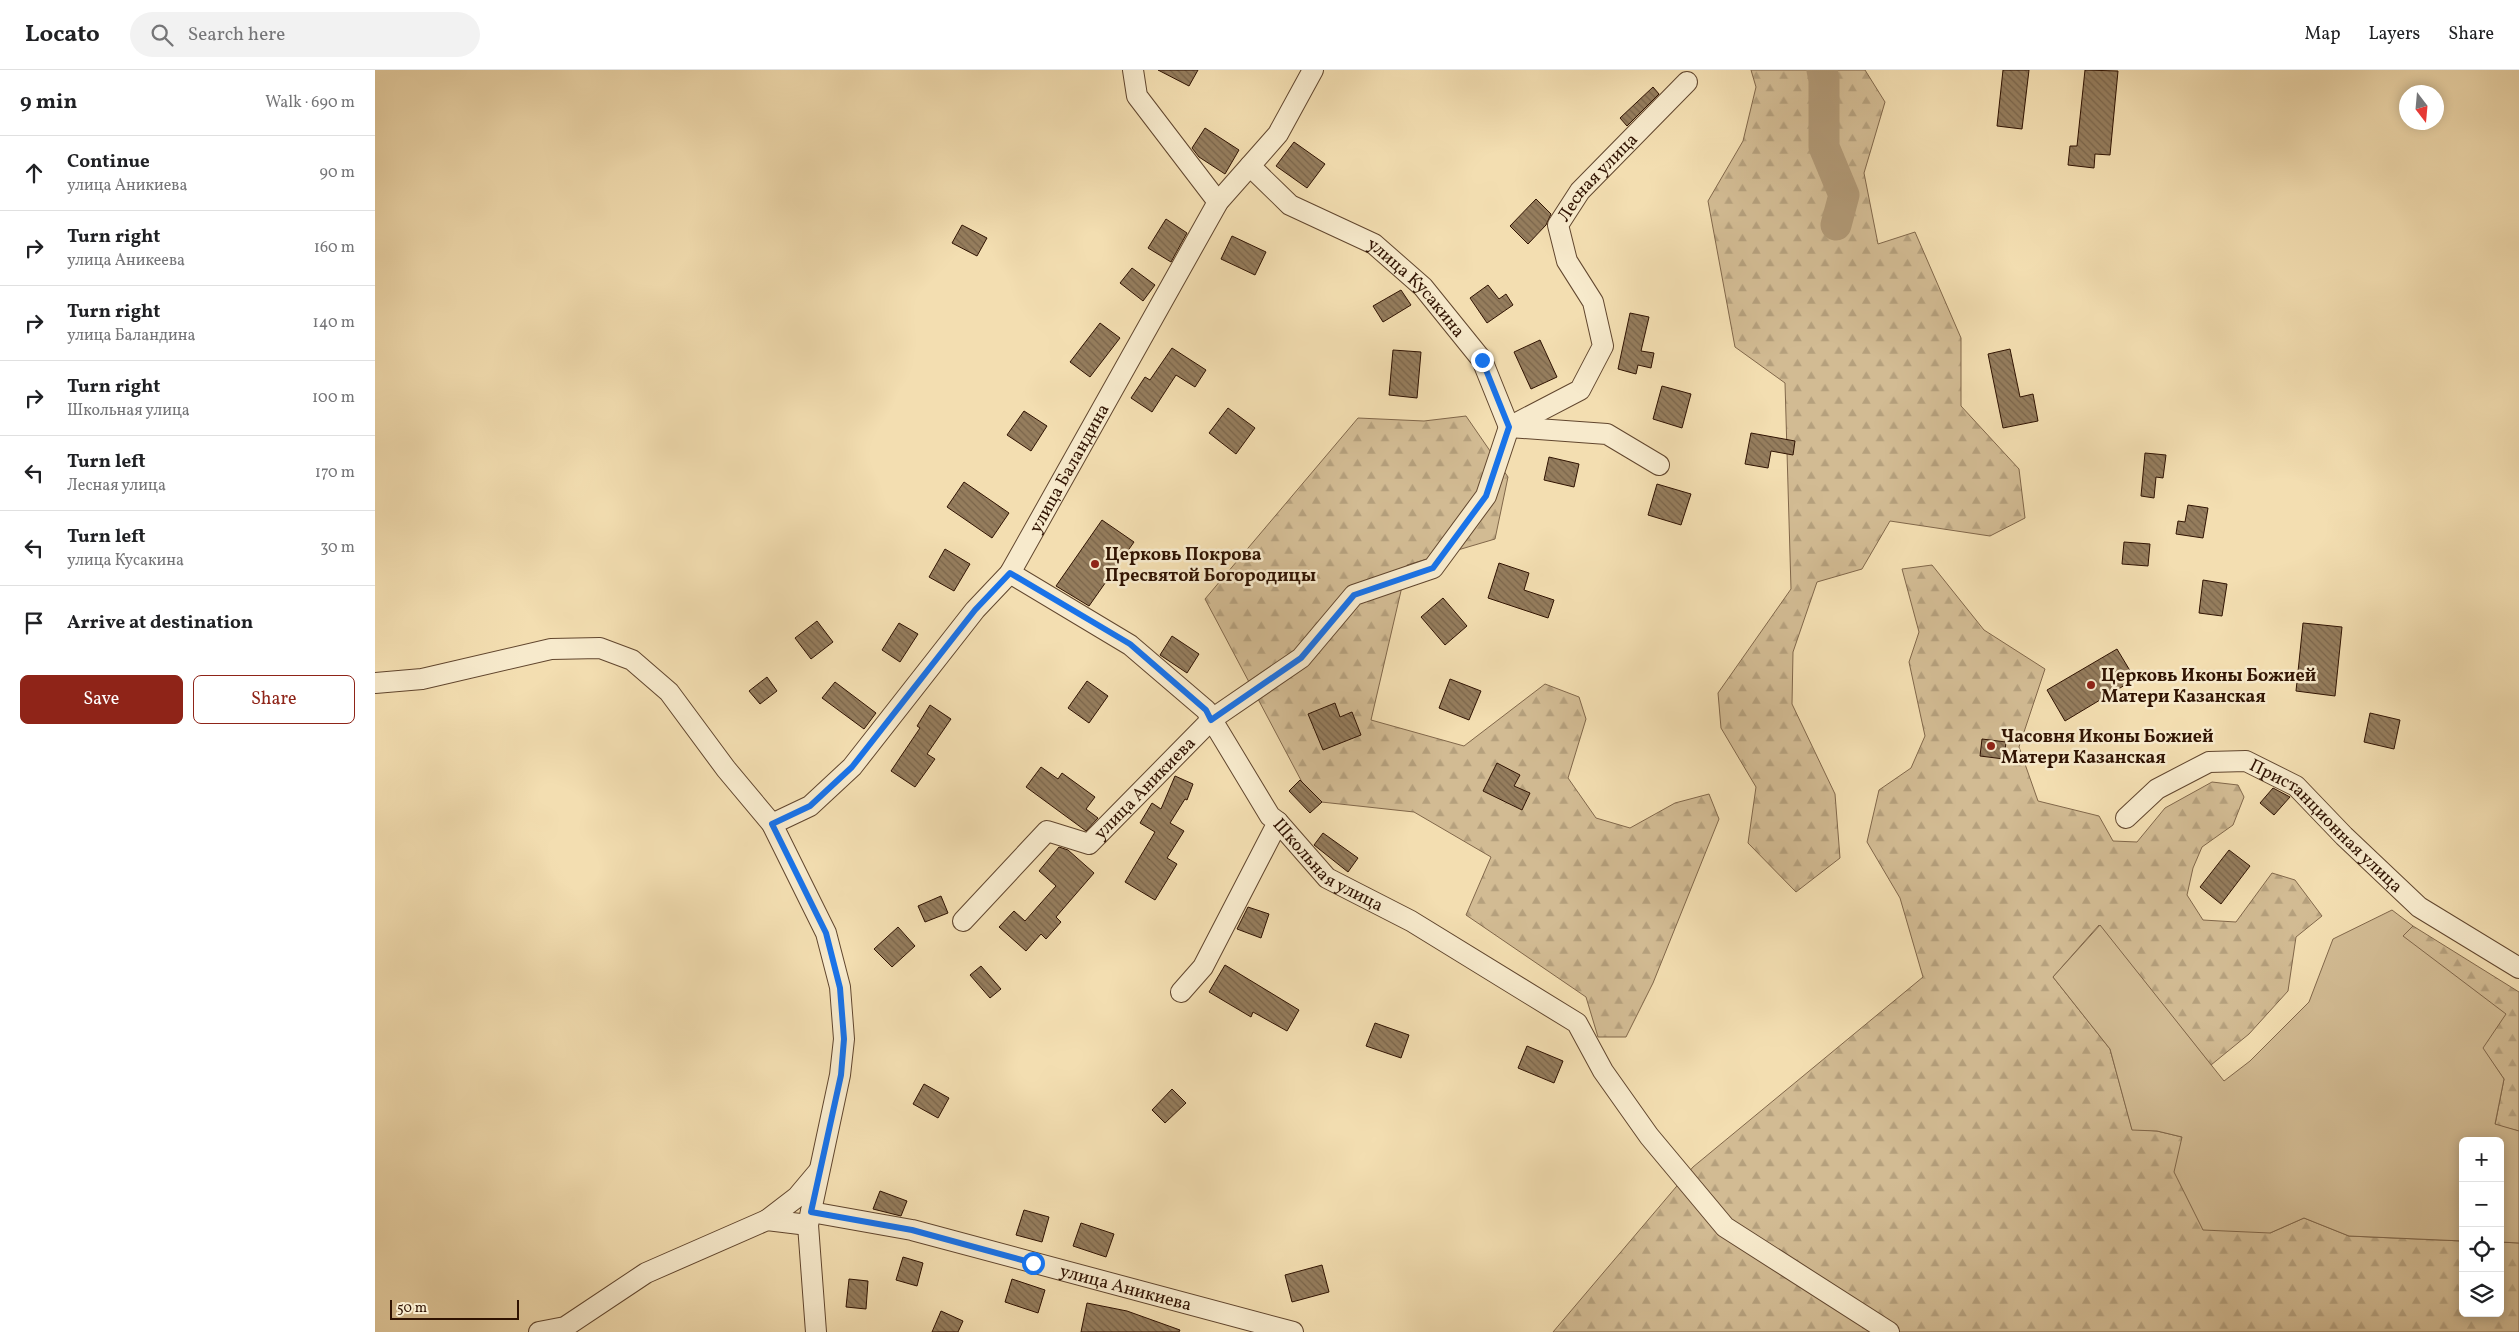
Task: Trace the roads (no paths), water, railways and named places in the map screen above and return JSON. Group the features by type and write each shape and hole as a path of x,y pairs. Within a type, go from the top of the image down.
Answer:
{"street":[{"path":"1133,70 1137,96 1218,202"},
{"name":"улица Баландина","path":"772,824 810,806 852,767 975,610 1010,573 1218,202 1278,134 1313,70"},
{"name":"Лесная улица","path":"1509,427 1580,390 1603,346 1593,302 1567,261 1558,224 1580,191 1687,82"},
{"name":"улица Кусакина","path":"1250,166 1290,205 1374,244 1423,287 1482,360 1509,427"},
{"path":"1211,720 1301,658 1354,595 1433,568 1486,496 1509,427 1607,434 1659,465"},
{"name":"Школьная улица","path":"1010,573 1130,644 1206,710 1270,816 1327,878 1411,921 1577,1023 1603,1070 1649,1136 1725,1227 1889,1332"},
{"path":"375,683 423,679 551,649 599,648 631,660 669,692 726,769 772,824 826,933 840,988 844,1039 841,1075 809,1218 816,1332"},
{"name":"улица Аникиева","path":"963,921 1047,831 1089,844 1211,720"},
{"name":"Пристанционная улица","path":"2126,818 2157,788 2209,762 2246,761 2296,786 2344,836 2419,907 2519,968"},
{"path":"1181,992 1203,967 1277,822"},
{"path":"539,1332 565,1327 646,1273 767,1220 797,1197 819,1171"},
{"name":"улица Аникиева","path":"767,1220 809,1218 912,1230 1293,1332"}],"waterway":[{"path":"1822,70 1824,80 1824,147 1844,195 1836,225"}],"place":[{"name":"Церковь Покрова Пресвятой Богородицы","path":"1095,564"},
{"name":"Церковь Иконы Божией Матери Казанская","path":"2091,685"},
{"name":"Часовня Иконы Божией Матери Казанская","path":"1991,746"}]}
